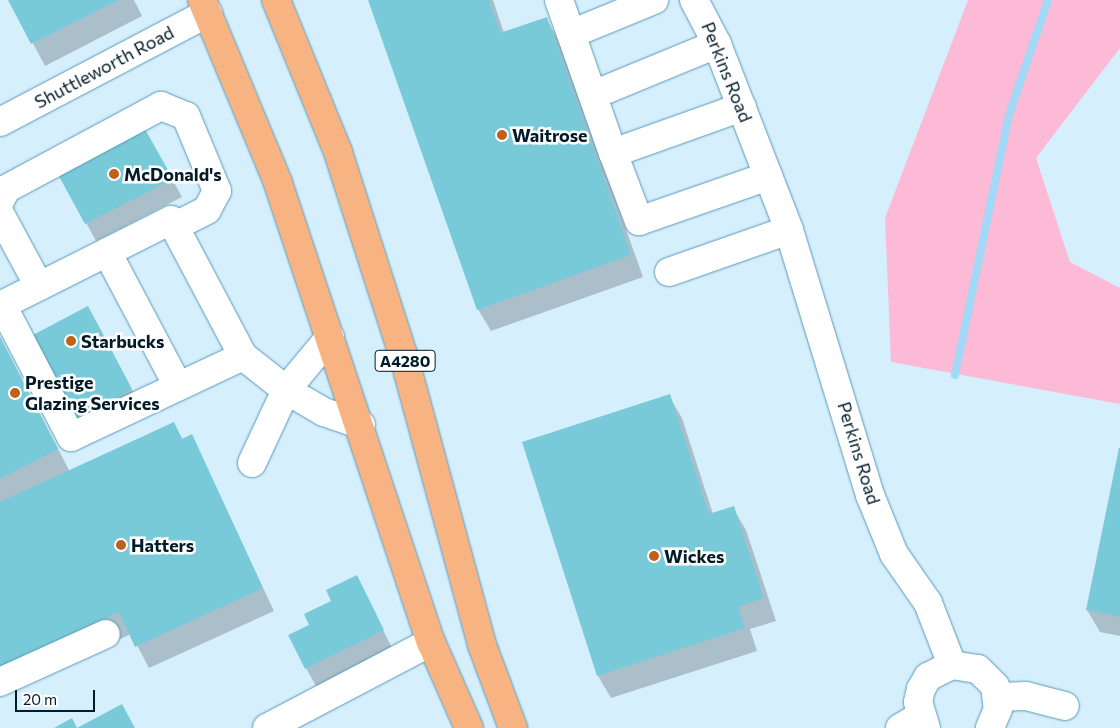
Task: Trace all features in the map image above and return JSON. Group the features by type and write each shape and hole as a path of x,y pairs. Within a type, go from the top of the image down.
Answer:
{"main road":[{"name":"A4280","path":"276,0 338,152 403,354 482,645 513,728"},
{"path":"205,6 278,183 361,425 431,642 470,728"}],"street":[{"path":"559,0 639,221 768,176"},
{"path":"571,34 654,0"},
{"name":"Perkins Road","path":"694,0 717,44 789,230 870,495 894,554 928,603 952,665"},
{"name":"Shuttleworth Road","path":"0,122 205,6"},
{"path":"593,95 717,44"},
{"path":"0,200 6,189 161,106 186,116 217,192 207,210 174,226"},
{"path":"613,153 742,107"},
{"path":"0,214 39,286"},
{"path":"243,356 71,437 1,305 171,220 243,356 286,390 324,412 361,425"},
{"path":"669,272 789,230"},
{"path":"107,252 178,386"},
{"path":"252,463 286,390 330,337"},
{"path":"0,682 106,634"},
{"path":"267,728 431,642"},
{"path":"915,724 921,689 928,678 952,665 978,669 996,686 999,698 990,728"},
{"path":"999,698 1026,696 1065,706"}],"shaded area":[{"path":"968,0 1120,0 1120,48 1036,158 1070,262 1120,288 1120,404 891,362 885,218"}],"building":[{"path":"8,0 119,0 31,44"},
{"name":"Waitrose","path":"368,0 489,0 500,33 547,17 631,255 477,310"},
{"name":"McDonald's","path":"141,122 173,179 85,224 55,169"},
{"path":"88,306 132,389 72,423 29,337"},
{"name":"Prestige Glazing Services","path":"0,337 58,449 0,479"},
{"name":"Wickes","path":"670,394 709,514 734,506 764,598 738,607 745,628 597,676 522,442"},
{"name":"Hatters","path":"174,422 182,439 192,434 263,588 135,647 119,612 0,667 0,502"},
{"path":"1120,448 1120,617 1086,610"},
{"path":"357,575 384,630 305,669 288,635 309,625 304,614 331,601 326,590"},
{"path":"122,704 135,728 77,728"},
{"path":"72,718 77,728 54,728"}],"waterway":[{"path":"955,375 1009,115 1048,0"}],"place":[{"name":"Waitrose","path":"502,135"},
{"name":"McDonald's","path":"114,174"},
{"name":"Starbucks","path":"71,341"},
{"name":"Prestige Glazing Services","path":"15,393"},
{"name":"Hatters","path":"121,545"},
{"name":"Wickes","path":"654,556"}]}
